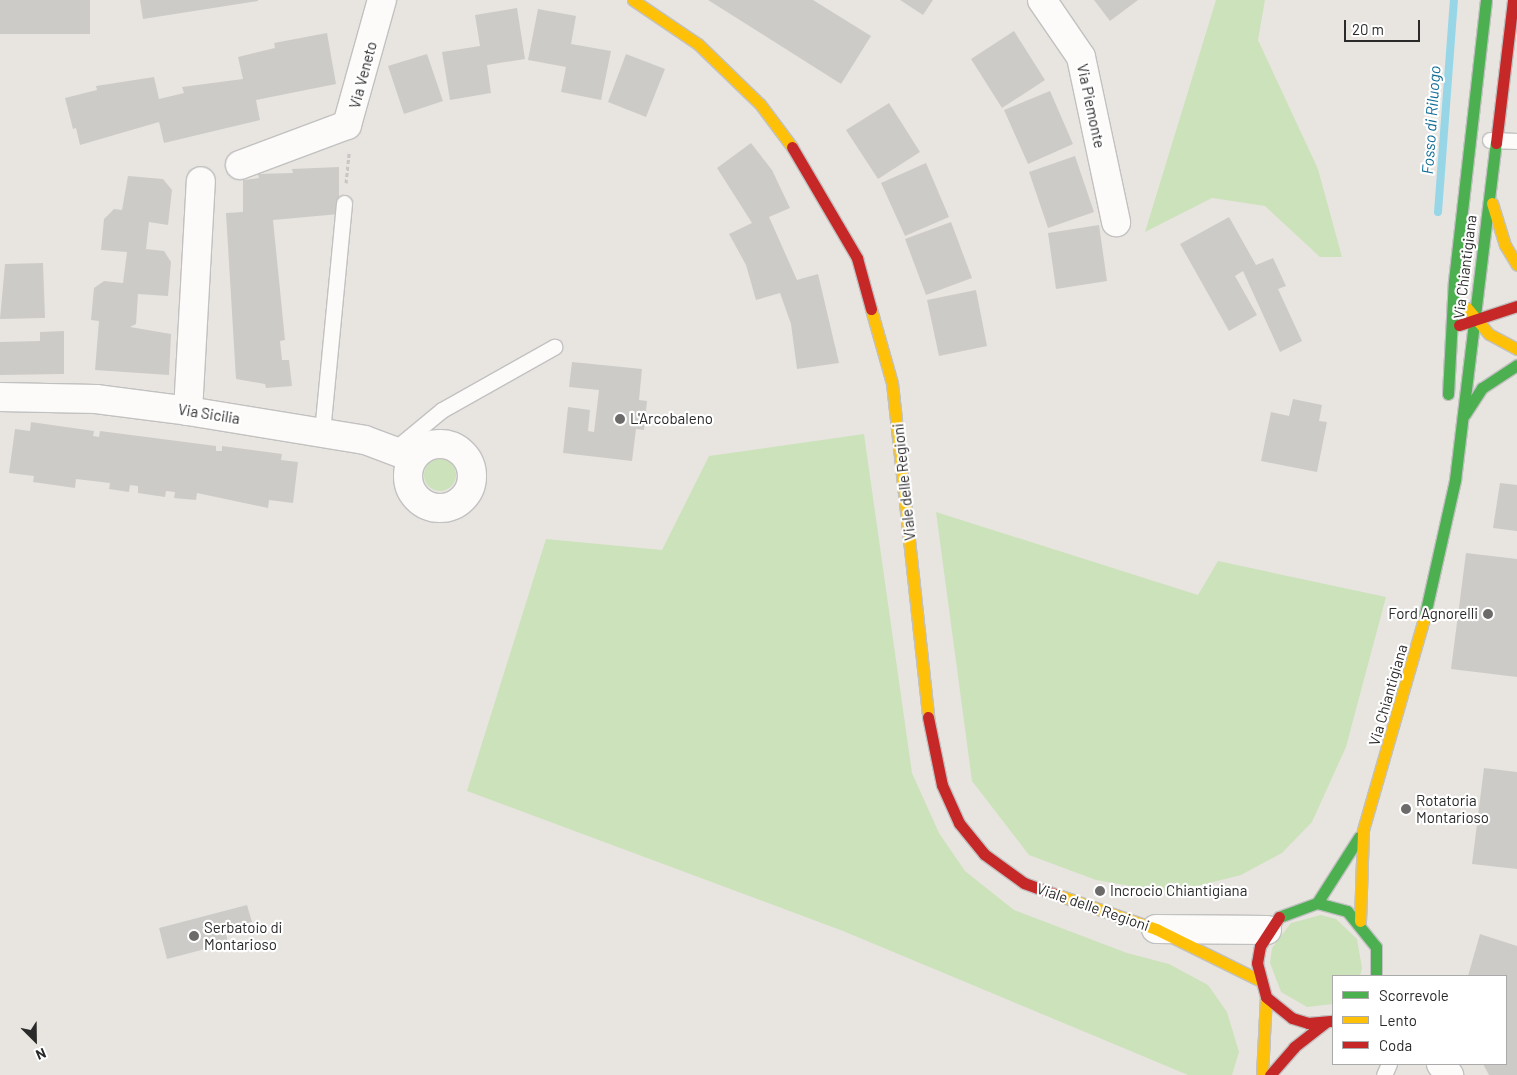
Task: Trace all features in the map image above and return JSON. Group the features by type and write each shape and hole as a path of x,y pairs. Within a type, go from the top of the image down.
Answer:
{"main road":[{"name":"Viale delle Regioni","path":"633,0 698,44 760,104 812,175 857,258 892,383 930,732 953,813 984,854 1012,876 1051,895 1156,929 1259,980"},
{"name":"Via Chiantigiana","path":"1447,407 1454,282 1486,0"},
{"name":"Via Chiantigiana","path":"1360,921 1363,830 1413,666 1441,536 1456,480 1513,0"},
{"path":"1489,194 1505,245 1517,265"},
{"path":"1454,282 1474,319 1517,349"},
{"path":"1452,327 1517,306"},
{"path":"1463,420 1482,388 1517,365"},
{"name":"Via Chiantigiana","path":"1441,536 1442,478"},
{"name":"Via Chiantigiana","path":"1317,903 1363,830"},
{"path":"1329,1022 1292,1018 1266,996 1259,980 1257,963 1267,930 1280,916 1317,903 1333,905 1360,921 1372,940 1380,972"},
{"path":"1262,1075 1266,996"},
{"path":"1270,1075 1294,1047 1329,1022"}],"street":[{"name":"Via Veneto","path":"240,165 327,136 351,119 382,0"},
{"name":"Via Piemonte","path":"1042,0 1081,57 1116,222"},
{"path":"188,411 201,181"},
{"name":"Via Sicilia","path":"0,397 96,399 188,411 322,432 405,453"},
{"name":"Viale delle Regioni","path":"1156,929 1267,930"}],"lane":[{"path":"1471,137 1517,141"},
{"path":"322,432 344,203"},
{"path":"405,453 442,410 554,347"}],"path":[{"path":"344,203 351,119"}],"green space":[{"path":"1216,0 1265,0 1258,40 1318,169 1342,257 1320,257 1265,206 1212,198 1145,232"},
{"path":"864,434 912,773 939,833 965,871 1014,910 1127,953 1169,964 1208,985 1227,1012 1239,1052 1232,1075 1188,1075 843,931 467,791 546,539 662,550 709,456"},
{"path":"440,459 451,464 456,475 451,486 440,491 429,486 424,475 429,464"},
{"path":"936,512 1198,595 1218,561 1386,597 1346,747 1312,822 1282,853 1241,875 1170,893 1096,880 1029,855 972,781"},
{"path":"1321,915 1336,919 1357,939 1362,968 1360,975 1332,975 1332,1004 1307,1007 1281,992 1270,963 1272,948 1291,923"}],"building":[{"path":"0,0 90,0 90,34 0,34"},
{"path":"140,0 258,0 258,1 143,19"},
{"path":"708,0 813,0 871,36 841,84"},
{"path":"900,0 933,0 923,15"},
{"path":"1094,0 1138,0 1110,21"},
{"path":"517,8 525,59 487,65 491,93 450,100 442,52 480,46 475,15"},
{"path":"538,9 576,16 571,44 611,51 601,100 561,92 566,67 528,60"},
{"path":"1014,31 1045,80 1002,108 971,59"},
{"path":"327,33 336,84 256,100 260,120 164,143 159,122 80,145 76,128 73,129 65,98 97,90 96,86 154,77 159,99 184,93 182,87 243,79 238,57 275,48 274,43"},
{"path":"427,54 443,101 404,114 388,66"},
{"path":"626,54 665,69 646,117 608,102"},
{"path":"1050,91 1073,144 1028,164 1004,110"},
{"path":"889,103 920,152 878,179 846,130"},
{"path":"751,143 772,170 790,208 769,217 797,280 818,274 839,363 797,369 791,324 780,293 756,300 746,265 729,234 752,223 717,168"},
{"path":"1075,156 1094,212 1048,228 1029,172"},
{"path":"926,163 949,217 905,236 881,183"},
{"path":"339,167 339,214 273,220 285,340 280,341 282,360 289,360 292,386 266,388 265,384 236,379 226,213 243,212 243,180 259,178 258,174 293,173 292,169"},
{"path":"128,176 163,179 172,190 168,225 149,222 146,249 164,251 171,262 168,296 138,294 136,324 130,327 171,334 169,375 95,370 99,321 91,320 94,288 104,281 123,283 127,252 101,250 104,219 114,209 122,210"},
{"path":"1229,217 1256,265 1273,258 1286,286 1278,289 1302,341 1280,352 1243,271 1235,276 1257,315 1229,331 1180,244"},
{"path":"951,222 972,278 926,295 905,239"},
{"path":"1099,225 1107,281 1056,289 1048,233"},
{"path":"43,263 45,318 0,319 5,264"},
{"path":"976,290 987,346 939,356 927,300"},
{"path":"64,331 64,374 0,375 0,342 40,341 40,332"},
{"name":"L'Arcobaleno","path":"572,362 642,369 639,400 647,401 644,430 636,429 632,461 563,453 568,407 590,410 588,431 594,432 599,390 569,387"},
{"path":"1293,399 1322,405 1319,421 1327,422 1317,472 1261,461 1271,412 1289,416"},
{"path":"31,422 94,431 93,436 99,437 100,431 216,446 216,451 222,451 222,446 282,454 281,460 298,462 293,503 269,500 268,508 197,493 196,500 174,498 175,492 166,491 165,497 138,493 138,486 130,485 129,492 109,489 110,483 76,479 75,488 33,482 34,476 9,473 15,429 30,431"},
{"path":"1500,483 1517,485 1517,531 1493,528"},
{"name":"Ford Agnorelli","path":"1466,553 1517,559 1517,677 1451,669"},
{"path":"1484,768 1517,772 1517,869 1472,864"},
{"name":"Serbatoio di Montarioso","path":"247,905 252,922 225,929 228,943 167,959 159,928"},
{"path":"1480,934 1517,946 1517,1075 1489,1075 1484,1065 1507,1065 1507,975 1468,975"}],"waterway":[{"name":"Fosso di Riluogo","path":"1438,212 1454,0"}],"traffic: fast":[{"path":"1448,394 1454,281 1486,0"},
{"path":"1424,619 1455,480 1496,143"},
{"path":"1465,414 1482,388 1517,365"},
{"path":"1317,903 1359,837"},
{"path":"1279,917 1317,903 1347,911 1376,947 1376,975"}],"traffic: slow":[{"path":"633,0 698,44 760,104 792,147"},
{"path":"1492,203 1505,245 1517,265"},
{"path":"1467,308 1489,334 1517,349"},
{"path":"871,309 892,383 928,717"},
{"path":"1360,921 1363,830 1424,619"},
{"path":"1055,894 1156,929 1259,980"},
{"path":"1262,1075 1266,997"}],"traffic: jam":[{"path":"1496,143 1513,0"},
{"path":"792,147 857,258 871,309"},
{"path":"1459,325 1517,306"},
{"path":"928,717 942,785 959,823 984,854 1024,883 1055,894"},
{"path":"1279,917 1260,946 1257,963 1266,997 1292,1018 1308,1023 1332,1021"},
{"path":"1270,1075 1294,1047 1325,1023"}],"place":[{"name":"L'Arcobaleno","path":"620,419"},
{"name":"Ford Agnorelli","path":"1488,614"},
{"name":"Rotatoria Montarioso","path":"1406,809"},
{"name":"Incrocio Chiantigiana","path":"1100,891"},
{"name":"Serbatoio di Montarioso","path":"194,936"}]}
